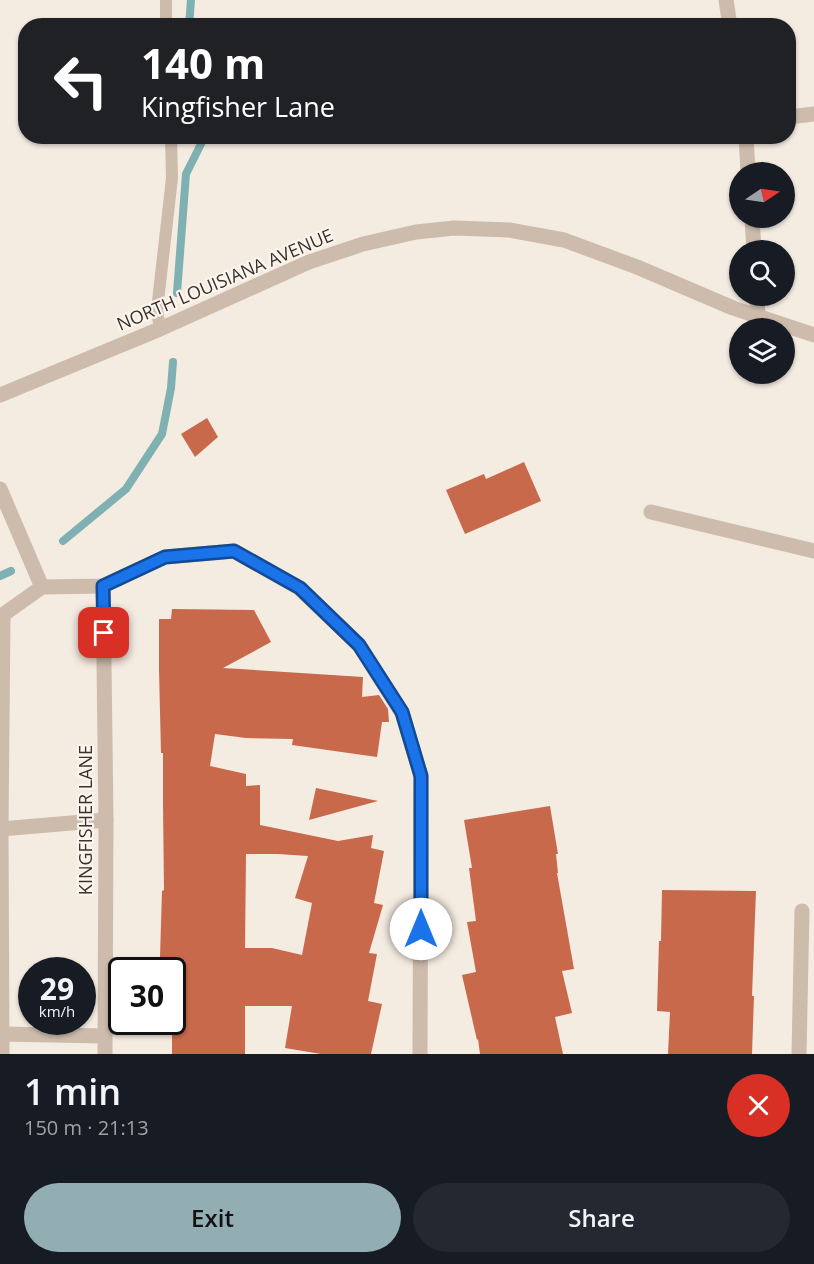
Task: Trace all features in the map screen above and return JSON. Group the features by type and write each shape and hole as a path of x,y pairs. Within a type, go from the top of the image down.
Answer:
{"street":[{"path":"726,0 729,18"},
{"path":"796,116 814,114"},
{"path":"746,144 747,162"},
{"name":"NORTH LOUISIANA AVENUE","path":"0,395 160,329 309,262 363,244 416,232 454,228 508,230 564,240 637,267 733,308 814,335"},
{"path":"758,306 759,317"},
{"path":"0,489 42,587"},
{"path":"651,512 814,551"},
{"path":"2,1054 2,616 42,587 103,586 165,557 234,551 300,588 359,645 402,712 421,776 420,1054"},
{"name":"KINGFISHER LANE","path":"103,586 106,820 105,1054"},
{"path":"1,829 106,820"},
{"path":"799,1054 802,911"},
{"path":"2,1034 104,1036"}],"lane":[{"path":"166,0 166,18"},
{"path":"160,329 157,310 172,178 171,144"}],"building":[{"path":"207,418 218,437 195,457 181,434"},
{"path":"524,462 541,501 465,534 446,490 484,474 486,479"},
{"path":"172,609 254,610 271,642 223,668 363,677 362,697 379,695 388,709 389,722 382,722 377,757 292,745 293,739 246,738 215,734 210,766 246,774 246,786 260,785 260,825 338,841 373,835 371,848 384,851 374,903 383,905 369,953 377,954 368,1001 382,1004 371,1054 321,1054 285,1048 292,1006 245,1006 245,1054 172,1054 172,1035 186,1035 186,957 160,957 162,891 164,890 159,619 171,619","holes":["246,854 308,856 295,898 312,903 302,955 272,948 245,948"]},
{"path":"316,788 378,801 309,820"},
{"path":"550,806 558,854 556,854 557,873 574,969 562,971 572,1013 555,1017 563,1054 480,1054 462,975 476,972 467,922 476,921 469,868 472,868 464,820"},
{"path":"662,890 756,891 752,1054 668,1054 670,1012 657,1011"}],"waterway":[{"path":"190,18 191,0"},
{"path":"177,293 186,174 201,144"},
{"path":"63,541 126,489 162,434 171,388 173,362"},
{"path":"0,576 11,571"}],"route":[{"path":"104,633 103,586 165,557 234,551 300,588 359,645 402,712 421,776 421,929"}]}
